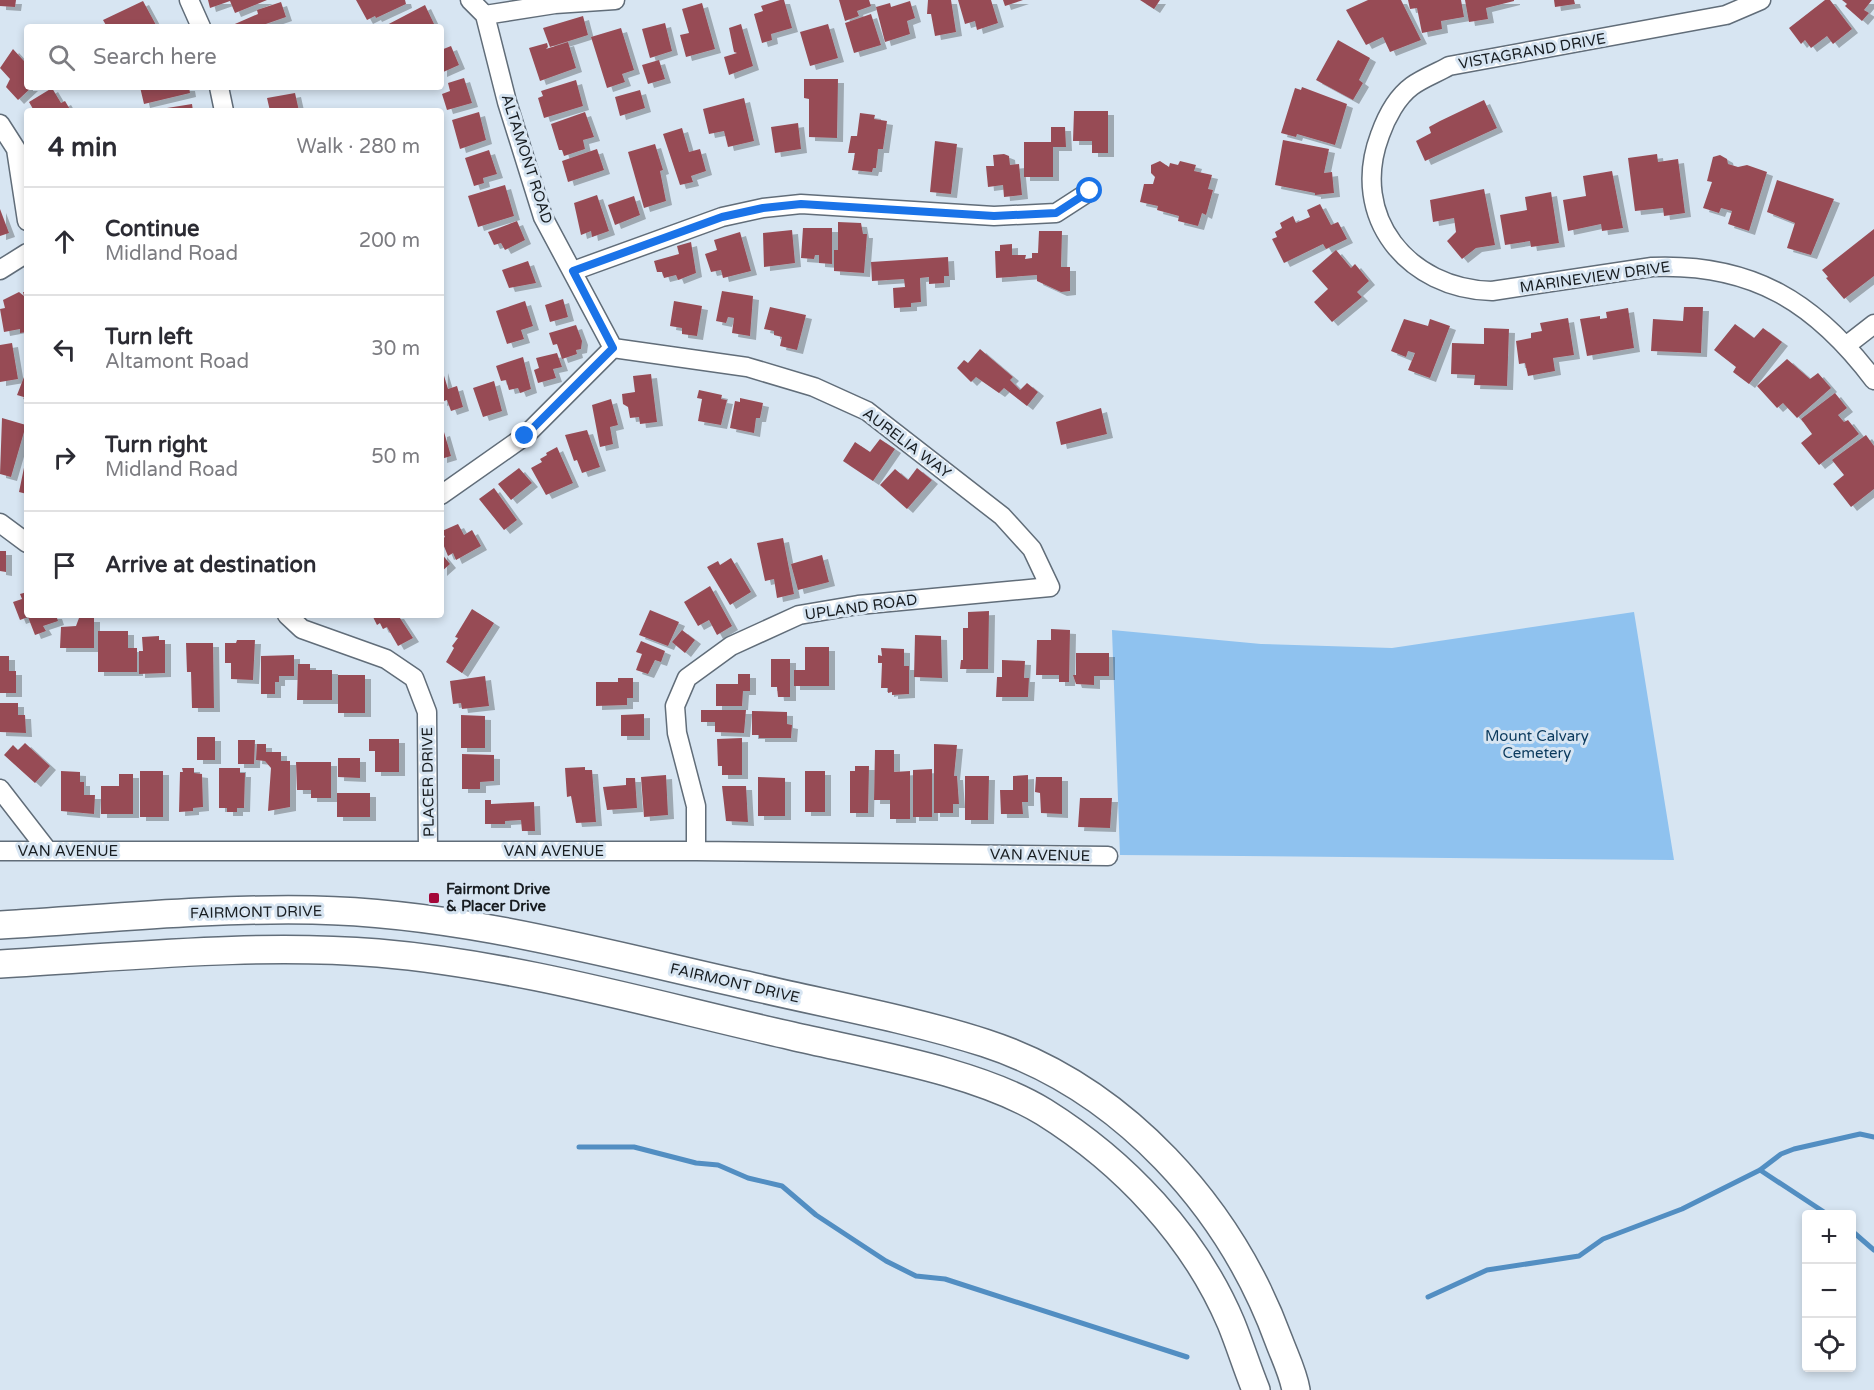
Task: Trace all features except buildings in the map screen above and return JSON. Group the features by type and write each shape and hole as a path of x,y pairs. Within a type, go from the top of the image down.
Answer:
{"main road":[{"name":"FAIRMONT DRIVE","path":"0,925 241,910 384,914 458,923 531,936 910,1023 987,1044 1061,1076 1124,1121 1183,1176 1231,1239 1266,1305 1296,1390"},
{"path":"0,964 242,950 313,949 381,953 506,971 900,1061 974,1081 1041,1111 1099,1152 1154,1203 1198,1260 1230,1321 1256,1390"}],"street":[{"path":"189,0 200,24"},
{"path":"470,0 485,15 555,4 615,0"},
{"name":"VISTAGRAND DRIVE","path":"1397,249 1382,226 1371,196 1372,156 1386,118 1411,86 1449,66 1726,15 1761,0"},
{"name":"ALTAMONT ROAD","path":"485,15 507,102 543,217 613,348"},
{"path":"220,90 223,108"},
{"path":"0,124 16,149 24,201"},
{"path":"573,271 722,217 763,208 801,204 994,216 1056,213 1090,191"},
{"name":"MARINEVIEW DRIVE","path":"1397,249 1419,270 1448,285 1469,291 1492,291 1652,267 1712,270 1757,282 1793,301 1822,322 1847,345 1874,380"},
{"path":"0,270 24,255"},
{"path":"1847,345 1874,324"},
{"path":"444,493 525,436 613,348"},
{"name":"AURELIA WAY","path":"613,348 747,367 814,387 867,411 1002,516 1032,549 1050,587"},
{"path":"0,523 24,541"},
{"name":"UPLAND ROAD","path":"696,851 696,806 677,733 675,706 687,678 731,646 799,615 858,604 1050,587"},
{"name":"PLACER DRIVE","path":"290,618 302,629 386,659 414,678 427,712 428,851"},
{"path":"0,789 48,851"},
{"name":"VAN AVENUE","path":"0,851 696,851 1108,856"}],"green space":[{"name":"Mount Calvary Cemetery","path":"1634,612 1674,860 1120,855 1112,630 1261,644 1392,648"}],"waterway":[{"path":"1428,1297 1487,1270 1579,1256 1603,1239 1682,1209 1760,1170 1781,1154 1794,1149 1860,1134 1874,1137"},
{"path":"579,1147 634,1147 696,1163 718,1165 748,1178 782,1186 816,1215 886,1261 916,1276 945,1279 1187,1357"},
{"path":"1760,1170 1821,1210"},
{"path":"1856,1234 1874,1250"}],"place":[{"name":"Fairmont Drive & Placer Drive","path":"434,898"}],"route":[{"path":"525,436 613,348 573,271 722,217 763,208 801,204 994,216 1056,213 1085,197 1090,191"}]}
